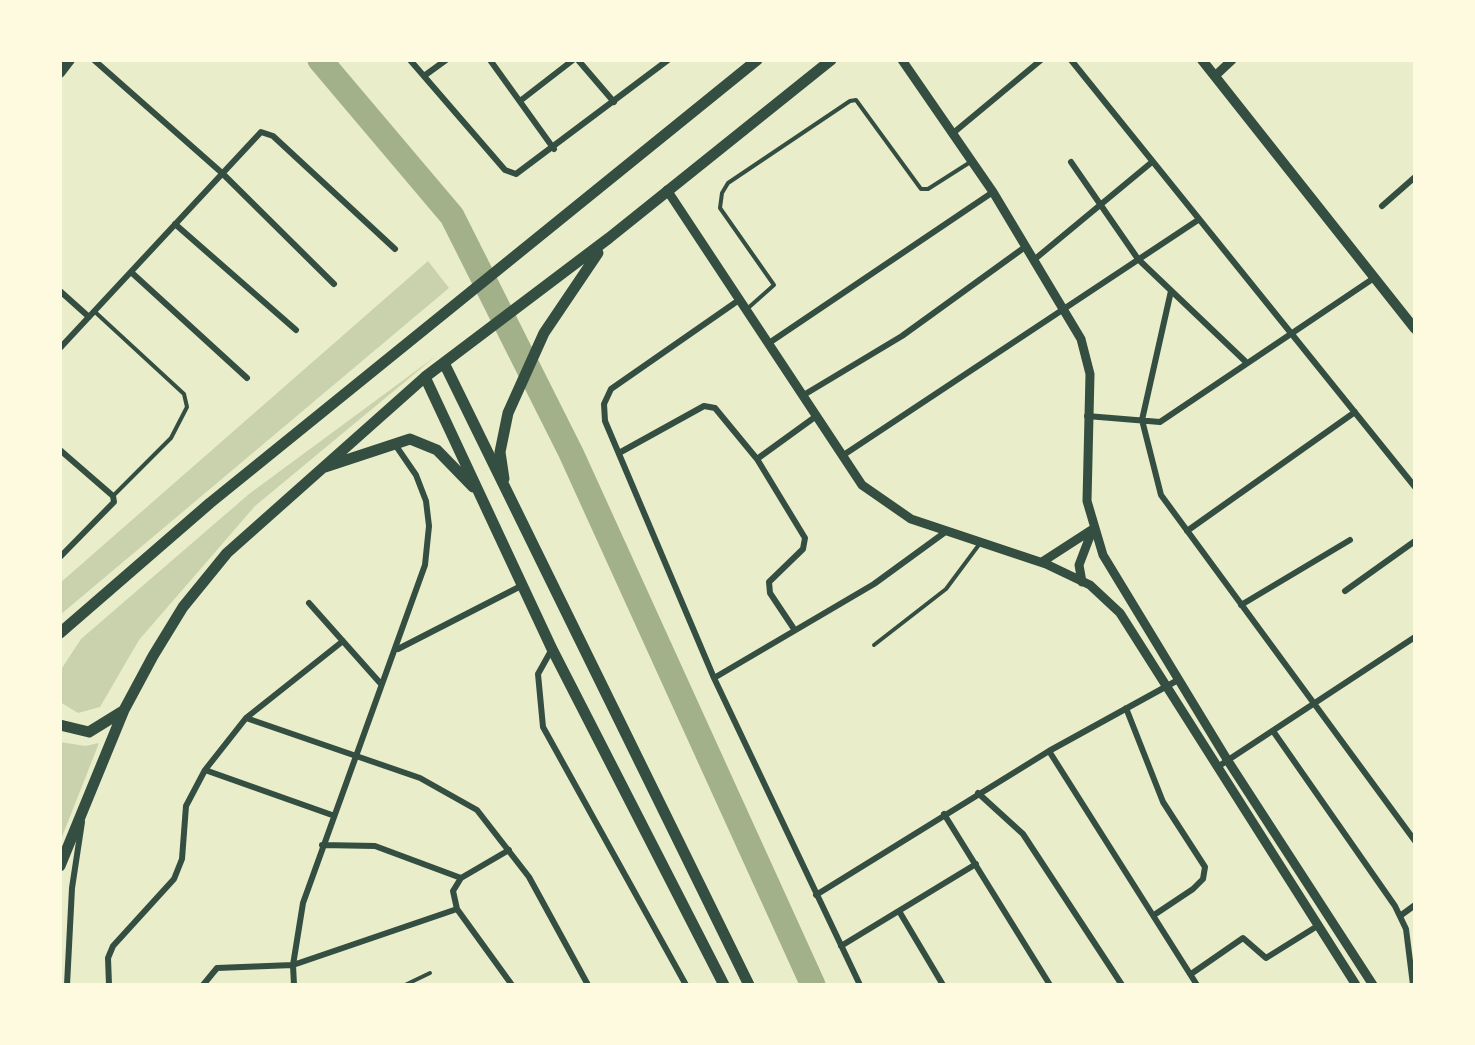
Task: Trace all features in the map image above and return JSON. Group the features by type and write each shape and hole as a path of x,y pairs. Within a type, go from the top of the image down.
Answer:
{"highway":[{"path":"60,634 210,503 757,60"},
{"path":"60,866 124,710 183,607 227,553 425,377 610,238 831,60"},
{"path":"506,493 500,452 508,413 544,333 610,238"},
{"path":"444,362 749,985"},
{"path":"425,377 552,649 724,985"},
{"path":"321,468 355,460 393,442 424,441 448,458 484,501"},
{"path":"60,725 88,732 124,710"}],"main road":[{"path":"60,73 70,60"},
{"path":"1202,60 1415,329"}],"street":[{"path":"94,60 222,174 334,284"},
{"path":"410,60 510,174 521,173 554,149 664,61"},
{"path":"424,76 446,60"},
{"path":"490,60 554,149"},
{"path":"520,101 576,60 614,102"},
{"path":"902,60 994,192 1081,339 1090,374 1086,501 1103,554 1356,985"},
{"path":"952,134 1041,60"},
{"path":"1071,60 1415,488"},
{"path":"1215,76 1232,60"},
{"path":"60,348 256,135 267,133 395,249"},
{"path":"1071,162 1138,259 1247,363"},
{"path":"1035,259 1152,162"},
{"path":"1382,206 1415,177"},
{"path":"666,190 862,485 882,502 944,533 1042,562 1082,582 1120,613 1165,686 1224,763 1373,985"},
{"path":"769,344 994,192"},
{"path":"842,456 1198,220"},
{"path":"175,224 296,330"},
{"path":"802,396 902,336 1026,246"},
{"path":"131,272 247,378"},
{"path":"1087,416 1160,422 1374,278"},
{"path":"1170,290 1142,420 1160,494 1415,841"},
{"path":"60,291 92,314"},
{"path":"743,305 611,390 604,404 605,421 714,678 860,985"},
{"path":"618,452 708,404 716,408 757,459 806,542 768,582 770,593 794,629"},
{"path":"1187,532 1355,412"},
{"path":"757,459 815,417"},
{"path":"294,985 293,965 303,903 332,815 398,649 424,565 429,526 416,475 393,442"},
{"path":"60,450 114,496 110,512 60,557"},
{"path":"1042,562 1093,529"},
{"path":"1082,582 1080,565 1093,529"},
{"path":"714,678 874,584 944,533"},
{"path":"1240,605 1350,540"},
{"path":"1346,590 1415,542"},
{"path":"398,649 522,586"},
{"path":"309,603 381,684"},
{"path":"1224,763 1415,638"},
{"path":"109,985 108,958 113,946 174,879 182,860 186,806 205,770 246,718 343,641"},
{"path":"552,649 538,674 542,727 686,985"},
{"path":"816,894 1049,750 1178,680"},
{"path":"1126,708 1163,802 1205,867 1204,879 1154,915"},
{"path":"246,718 420,778 477,810 529,877 588,985"},
{"path":"1274,732 1400,917 1414,985"},
{"path":"1049,750 1197,985"},
{"path":"205,770 332,815"},
{"path":"978,793 1024,834 1122,985"},
{"path":"67,985 72,888 84,806"},
{"path":"944,814 1050,985"},
{"path":"322,845 375,846 461,878"},
{"path":"509,850 461,878 453,891 458,909 512,985"},
{"path":"841,946 976,864"},
{"path":"1400,917 1415,905"},
{"path":"203,985 217,968 293,965 458,909"},
{"path":"899,911 943,985"},
{"path":"1190,974 1242,938 1266,958 1320,925"}],"lane":[{"path":"743,305 774,285 720,208 722,193 728,183 850,101 862,107 912,182 921,189 928,189 972,161"},
{"path":"92,314 184,394 186,408 171,438 114,496"},
{"path":"874,645 946,589 981,542"},
{"path":"406,985 430,973"}],"green space":[{"path":"428,261 449,288 60,615 60,583"},
{"path":"436,356 255,506 139,640 100,707 78,713 60,702 60,671 81,639 249,494"},
{"path":"60,742 85,746 99,743 60,842"}],"waterway":[{"path":"320,60 452,216 571,453 813,985"}]}
